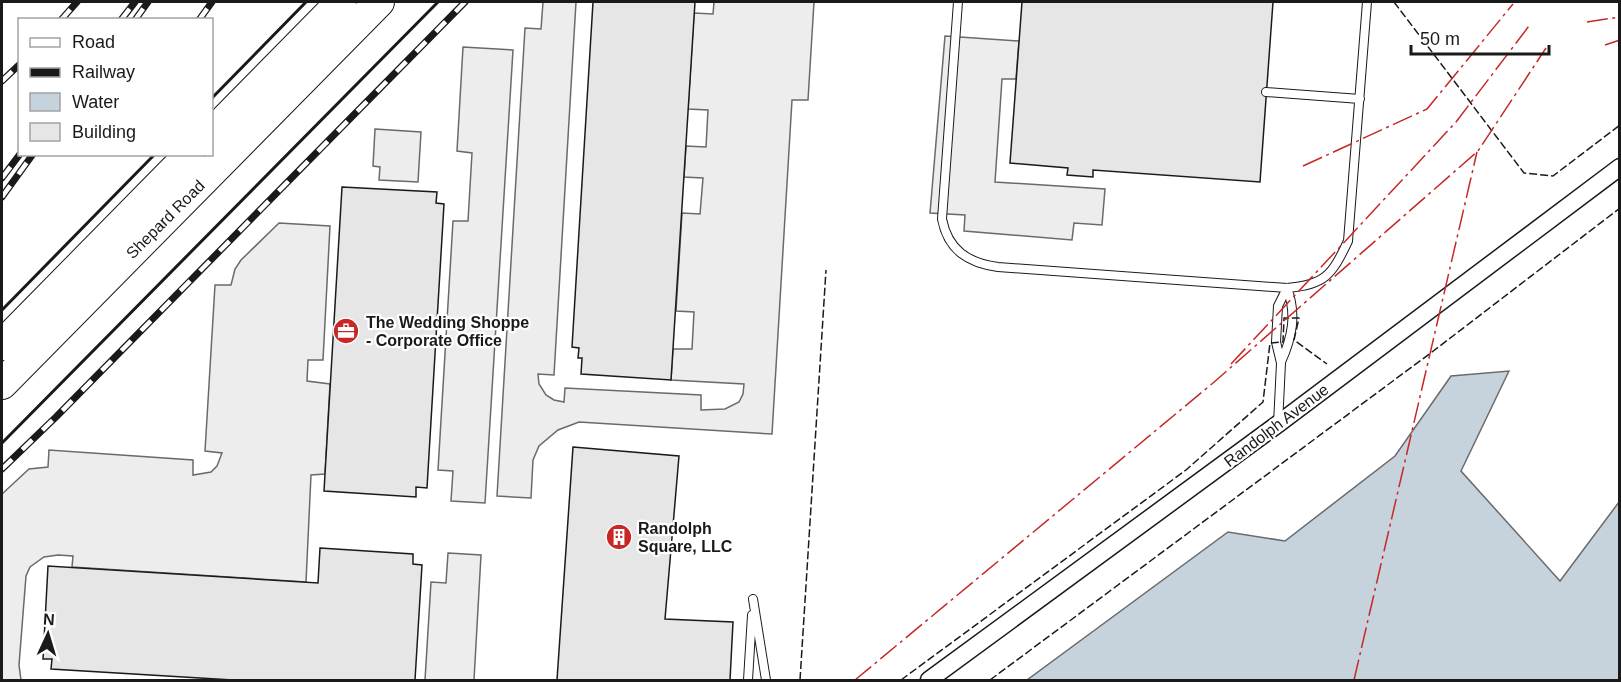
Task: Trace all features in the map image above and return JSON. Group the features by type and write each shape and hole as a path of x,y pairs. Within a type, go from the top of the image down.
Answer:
{"highway":[{"path":"213,132 341,2"},
{"name":"Shepard Road","path":"2,384 379,2"},
{"name":"Shepard Road","path":"2,345 188,156"}],"street":[{"name":"Randolph Avenue","path":"929,681 1278,424 1620,167"}],"lane":[{"path":"958,2 942,219 952,244 965,257 980,265 998,267 1287,288 1306,287 1322,280 1337,263 1348,242 1367,2"},
{"path":"1266,92 1360,99"},
{"path":"1278,424 1281,363 1276,342 1278,306 1287,288"},
{"path":"1281,363 1289,344 1293,305 1287,288"},
{"path":"748,681 753,599 766,681"}],"shaded area":[{"path":"543,2 576,2 554,375 538,374 539,384 546,395 564,402 565,388 701,395 701,410 725,409 739,402 744,384 671,380 673,349 692,349 694,312 676,311 682,213 700,214 703,178 684,177 686,146 706,147 708,110 688,109 694,13 713,14 714,2 814,2 808,100 792,100 772,434 579,422 558,430 539,446 533,460 531,498 497,496 525,28 541,29"},
{"path":"945,36 1019,41 1016,79 1002,79 995,182 1105,189 1102,225 1074,223 1072,240 964,231 965,215 930,213"},
{"path":"463,47 513,50 485,503 451,501 453,471 438,470 453,221 468,221 472,153 457,151"},
{"path":"375,129 421,132 418,182 379,180 380,167 373,166"},
{"path":"279,223 330,226 323,360 308,360 307,381 330,384 325,474 311,475 306,582 72,567 73,556 44,557 30,567 26,576 19,665 21,680 2,680 2,494 29,469 48,467 49,450 193,460 193,475 211,472 217,466 222,453 205,451 215,285 231,285 235,269 241,260"},
{"path":"448,553 481,555 474,680 425,680 431,582 446,583"}],"water":[{"path":"1509,371 1461,471 1560,581 1619,502 1619,680 1027,680 1228,532 1285,541 1395,456 1451,376"}],"building":[{"path":"593,2 695,2 671,380 581,374 582,358 578,358 579,348 572,347"},
{"path":"1022,2 1273,2 1260,182 1093,170 1093,177 1067,175 1068,168 1010,163"},
{"path":"342,187 437,192 436,203 444,204 427,488 416,487 416,497 324,491"},
{"name":"Randolph Square, LLC","path":"573,447 679,456 665,619 733,622 730,680 557,680"},
{"path":"320,548 413,554 413,564 422,565 415,680 233,680 51,669 52,659 43,659 48,566 318,583"}],"railway":[{"path":"63,18 77,2"},
{"path":"123,18 135,2"},
{"path":"136,18 148,2"},
{"path":"200,18 212,2"},
{"path":"2,469 465,2"},
{"path":"2,81 18,66"},
{"path":"2,178 18,156"},
{"path":"2,197 32,156"}],"fence":[{"path":"1394,2 1524,173 1553,176 1620,125"},
{"path":"990,680 1432,352 1620,208"},
{"path":"800,680 826,270"},
{"path":"901,680 1186,470 1263,402 1270,343 1283,342 1284,318 1299,318 1294,340 1327,364"}],"wall":[{"path":"213,97 306,2"},
{"path":"2,443 438,2"},
{"path":"2,310 153,156"}],"power":[{"path":"1303,166 1427,109 1513,4"},
{"path":"1587,22 1620,17"},
{"path":"1231,364 1456,122 1529,26"},
{"path":"1605,45 1620,40"},
{"path":"855,680 1213,383 1478,151 1546,48"},
{"path":"1354,680 1477,152"}],"place":[{"name":"The Wedding Shoppe - Corporate Office","path":"346,331"},
{"name":"Randolph Square, LLC","path":"619,537"}]}
